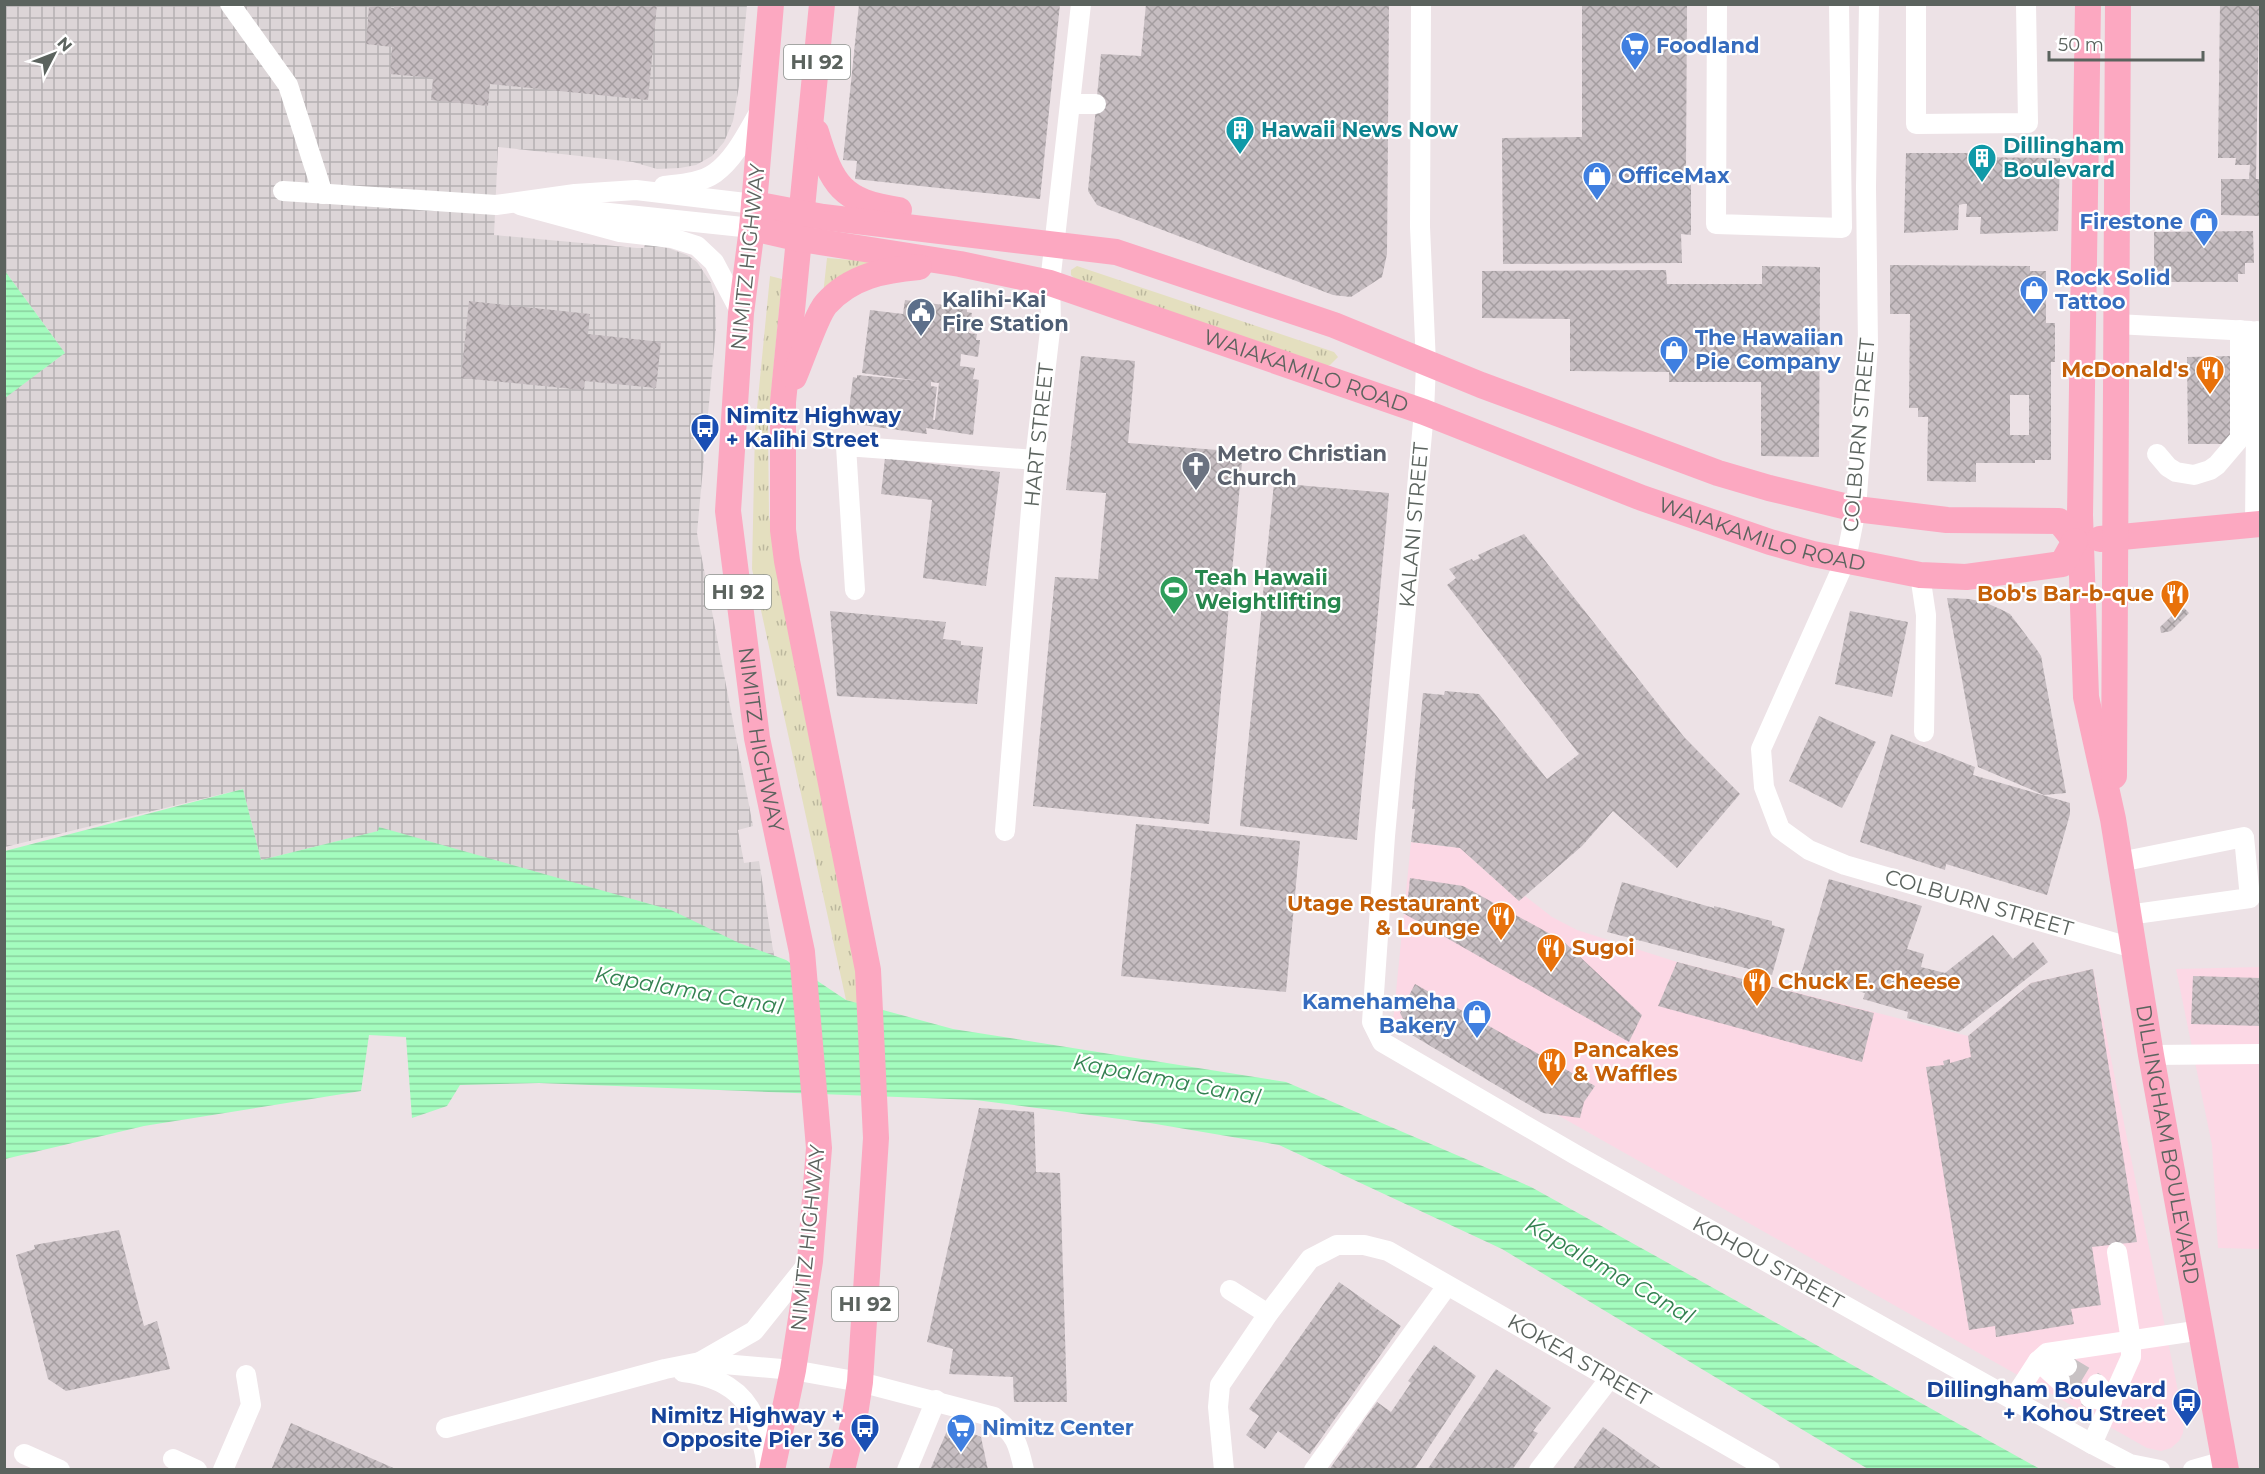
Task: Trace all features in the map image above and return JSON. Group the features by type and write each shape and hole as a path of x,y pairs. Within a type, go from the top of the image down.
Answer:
{"main road":[{"name":"NIMITZ HIGHWAY","path":"771,4 753,216 741,313 728,511 757,738 802,952 819,1148 810,1261 794,1370 772,1470"},
{"name":"HI 92","path":"822,4 801,239 783,402 783,530 787,561 868,970 876,1138 860,1382 854,1421 842,1470"},
{"name":"DILLINGHAM BOULEVARD","path":"2088,4 2078,540 2086,697 2113,819 2151,1055 2225,1465"},
{"name":"DILLINGHAM BOULEVARD","path":"2113,819 2118,4"},
{"path":"812,120 825,162 840,185 858,201 878,207 923,213 973,233"},
{"name":"WAIAKAMILO ROAD","path":"803,212 823,217 973,233 1116,252 1334,325 1426,364 1718,473 1856,509 1947,520 2059,521 2078,540 2062,564 1966,577 1920,574 1813,554 1663,506 1424,412 1050,283 960,264 801,239 753,216 803,212"},
{"path":"783,402 825,305 854,282 886,270 960,264"},
{"path":"2078,540 2258,524"}],"street":[{"path":"230,4 288,86 323,194"},
{"name":"HART STREET","path":"1005,831 1035,460 1051,322 1050,283 1081,4"},
{"name":"KALANI STREET","path":"1382,1042 1372,1022 1385,836 1424,412 1426,364 1420,227 1421,4"},
{"path":"1717,4 1716,224 1842,228 1839,4"},
{"name":"COLBURN STREET","path":"1869,4 1866,187 1868,346 1856,509 1846,560 1761,749 1764,787 1780,829 1809,850 1845,865 2133,948"},
{"path":"1916,4 1916,124 2028,123 2025,4"},
{"path":"1070,104 1096,104"},
{"path":"636,190 690,183 715,173 738,148 761,109"},
{"path":"1840,189 1866,187"},
{"name":"WAIAKAMILO ROAD","path":"283,191 496,205 575,194 636,190 753,216"},
{"path":"509,202 620,232 672,238 697,246 714,262 741,313"},
{"name":"WAIAKAMILO ROAD","path":"509,202 753,216"},
{"path":"2116,324 2253,331"},
{"path":"2157,454 2168,467 2176,472 2194,475 2217,465 2240,438 2253,331"},
{"path":"2253,331 2258,524"},
{"path":"855,590 846,446 1035,460"},
{"path":"1920,574 1926,615 1924,732"},
{"path":"2120,862 2244,837 2250,897 2128,915"},
{"name":"KOHOU STREET","path":"1382,1042 1576,1155 1923,1350 2014,1398 2092,1444 2130,1464 2160,1470"},
{"path":"2151,1055 2260,1054"},
{"name":"KOKEA STREET","path":"1224,1470 1218,1407 1220,1385 1268,1314 1310,1259 1337,1245 1364,1245 1388,1251 1770,1470"},
{"path":"2092,1444 2131,1357 2131,1341 2117,1252"},
{"path":"700,1362 754,1332 810,1261"},
{"path":"1314,1470 1448,1286"},
{"path":"1230,1290 1268,1314"},
{"path":"2014,1398 2038,1361 2047,1353 2202,1330"},
{"path":"2038,1361 2063,1374"},
{"path":"446,1428 665,1369 700,1362 794,1370 860,1382 994,1417 1010,1430 1016,1439 1024,1470"},
{"path":"665,1369 704,1374 732,1388 745,1400 758,1422 766,1470"},
{"path":"223,1470 251,1405 246,1375"},
{"path":"1539,1470 1610,1377"},
{"path":"2094,1391 2112,1402"},
{"path":"907,1470 936,1400"},
{"path":"24,1454 60,1470"},
{"path":"173,1460 197,1470"},
{"path":"2193,1470 2225,1465"}],"shaded area":[{"path":"5,5 747,5 733,121 724,142 712,156 696,165 657,169 633,162 498,147 494,235 637,248 644,248 645,244 668,248 687,255 697,262 711,283 715,297 716,328 697,533 753,826 738,830 744,863 759,861 774,956 379,828 379,831 261,860 243,789 5,847 4,398 65,353 5,271"},
{"path":"1411,842 1460,848 1519,901 1525,896 1552,917 1577,930 1677,962 1968,1036 2031,983 2093,969 2184,1421 2183,1433 2179,1441 2171,1448 2161,1451 2147,1448 1393,1022"},
{"path":"2260,967 2260,1249 2218,1248 2212,1145 2176,969"}],"green space":[{"path":"827,258 875,262 822,304"},
{"path":"1077,266 1334,352 1338,357 1330,365 1324,367 1075,279 1071,275 1071,270"},
{"path":"770,276 782,279 768,425 769,517 871,1007 846,1000 752,569 755,429"}],"water":[{"path":"5,271 65,353 4,398"},
{"name":"Kapalama Canal","path":"243,789 261,860 378,831 379,827 671,910 739,943 786,960 846,1000 953,1029 1286,1082 1531,1187 2040,1469 1868,1469 1502,1249 1279,1145 1150,1123 976,1100 539,1083 460,1085 447,1106 412,1118 406,1037 369,1035 361,1091 144,1126 5,1159 5,851"}],"building":[{"path":"394,4 657,4 648,100 490,84 488,106 431,100 433,78 390,74 392,47 366,44 369,6 394,8"},
{"path":"859,4 1060,4 1040,199 855,179 857,161 843,160"},
{"name":"Hawaii News Now","path":"1146,4 1389,4 1387,254 1382,277 1351,297 1333,295 1097,205 1088,191 1101,54 1141,56"},
{"name":"OfficeMax","path":"1582,4 1687,4 1686,170 1691,170 1691,235 1681,234 1682,263 1503,264 1502,138 1582,137"},
{"path":"2220,4 2259,4 2256,179 2260,179 2260,216 2221,215 2221,179 2249,179 2250,165 2235,165 2236,158 2218,158"},
{"name":"Dillingham Boulevard","path":"1906,153 1974,153 1974,157 2060,158 2058,231 1980,234 1981,217 1966,217 1967,204 1963,204 1959,205 1958,230 1904,233"},
{"name":"Firestone","path":"2253,231 2254,263 2245,263 2245,274 2238,274 2238,282 2168,282 2168,276 2158,276 2158,270 2154,270 2154,232"},
{"path":"1890,265 2030,266 2030,271 2046,271 2046,323 2055,323 2055,362 2051,362 2051,460 2035,460 2035,463 1976,463 1976,482 1927,481 1928,417 1918,417 1918,408 1909,408 1910,314 1890,314","holes":["2010,395 2029,395 2029,435 2010,435"]},
{"path":"1762,266 1820,267 1819,457 1761,456 1761,382 1669,382 1669,372 1570,371 1570,319 1482,318 1482,271 1666,270 1667,284 1762,284"},
{"path":"905,300 967,308 967,312 972,313 969,333 977,334 976,340 980,340 978,357 961,354 960,366 975,368 973,379 979,380 973,435 926,428 927,434 855,424 848,418 853,377 857,378 857,375 920,381 862,373 870,310 903,314","holes":["931,382 939,383 935,420 933,420 937,387 931,386"]},
{"path":"469,301 590,314 588,334 661,342 656,388 585,381 584,390 461,378"},
{"path":"1081,356 1135,361 1128,443 1243,452 1209,824 1033,806 1055,577 1098,579 1106,493 1066,490"},
{"name":"McDonald's","path":"2233,356 2234,434 2226,444 2188,444 2187,357"},
{"path":"885,458 1000,472 986,586 923,578 932,500 881,494"},
{"path":"1274,483 1389,493 1357,840 1240,826"},
{"path":"1524,534 1684,737 1740,794 1677,868 1613,811 1582,846 1519,901 1460,848 1411,842 1423,693 1444,695 1445,691 1479,694 1547,779 1579,754 1447,585 1456,578 1449,569 1480,558 1478,555"},
{"path":"1947,598 1984,602 2010,614 2041,656 2066,793 2044,795 1978,767"},
{"name":"Bob's Bar-b-que","path":"2182,606 2189,613 2171,631 2161,633 2160,627"},
{"path":"830,611 946,622 943,639 961,641 961,645 983,647 977,704 837,696"},
{"path":"1850,611 1908,622 1892,697 1835,684"},
{"path":"1819,716 1876,742 1842,808 1789,781"},
{"path":"1891,734 1975,767 1973,775 2070,803 2070,814 2047,895 1946,864 1945,870 1860,842"},
{"path":"1136,824 1300,841 1286,992 1121,976"},
{"path":"1410,878 1463,886 1563,941 1642,1015 1629,1042 1403,913 1407,907"},
{"path":"1829,879 1922,906 1907,949 1924,954 1921,967 1945,973 1993,935 2013,959 2033,942 2048,962 1959,1032 1907,1018 1908,1012 1863,999 1865,993 1801,974"},
{"path":"1622,882 1714,908 1714,906 1772,921 1772,925 1785,929 1772,975 1607,932"},
{"path":"1677,962 1874,1013 1862,1062 1658,1006"},
{"path":"2093,969 2137,1242 2092,1247 2101,1305 2071,1309 2074,1324 1996,1337 1995,1326 1969,1330 1926,1067 1944,1065 1943,1061 1950,1059 1950,1063 1971,1057 1968,1036 2031,983"},
{"path":"2193,976 2260,978 2260,1026 2191,1024"},
{"path":"1415,984 1595,1086 1584,1102 1580,1118 1543,1113 1412,1035 1400,1013"},
{"path":"979,1108 1034,1112 1036,1172 1060,1173 1067,1402 1014,1402 1013,1377 949,1374 953,1349 927,1342"},
{"path":"119,1230 144,1326 157,1321 170,1369 66,1391 48,1379 16,1255 35,1249 34,1245"},
{"path":"1339,1282 1401,1326 1310,1454 1278,1431 1265,1449 1246,1435 1259,1416 1249,1409"},
{"path":"1434,1345 1476,1376 1414,1470 1329,1470 1377,1402 1391,1412 1411,1383 1408,1381"},
{"path":"1496,1369 1551,1408 1533,1431 1538,1433 1512,1470 1427,1470"},
{"path":"291,1423 398,1470 271,1470"},
{"name":"Nimitz Center","path":"950,1424 981,1437 988,1470 930,1470"},
{"path":"1603,1427 1663,1470 1572,1470"}],"tunnel":[{"path":"2067,1366 2097,1384"},
{"path":"2060,1381 2090,1398"}],"place":[{"name":"Foodland","path":"1635,72"},
{"name":"Hawaii News Now","path":"1240,156"},
{"name":"Dillingham Boulevard","path":"1982,184"},
{"name":"OfficeMax","path":"1597,202"},
{"name":"Firestone","path":"2204,248"},
{"name":"Rock Solid Tattoo","path":"2034,316"},
{"name":"Kalihi-Kai Fire Station","path":"921,338"},
{"name":"The Hawaiian Pie Company","path":"1674,376"},
{"name":"McDonald's","path":"2210,396"},
{"name":"Nimitz Highway + Kalihi Street","path":"705,454"},
{"name":"Metro Christian Church","path":"1196,492"},
{"name":"Teah Hawaii Weightlifting","path":"1174,616"},
{"name":"Bob's Bar-b-que","path":"2175,620"},
{"name":"Utage Restaurant & Lounge","path":"1501,942"},
{"name":"Sugoi","path":"1551,974"},
{"name":"Chuck E. Cheese","path":"1757,1008"},
{"name":"Kamehameha Bakery","path":"1477,1040"},
{"name":"Pancakes & Waffles","path":"1552,1088"},
{"name":"Dillingham Boulevard + Kohou Street","path":"2187,1428"},
{"name":"Nimitz Highway + Opposite Pier 36","path":"865,1454"},
{"name":"Nimitz Center","path":"961,1454"}]}
